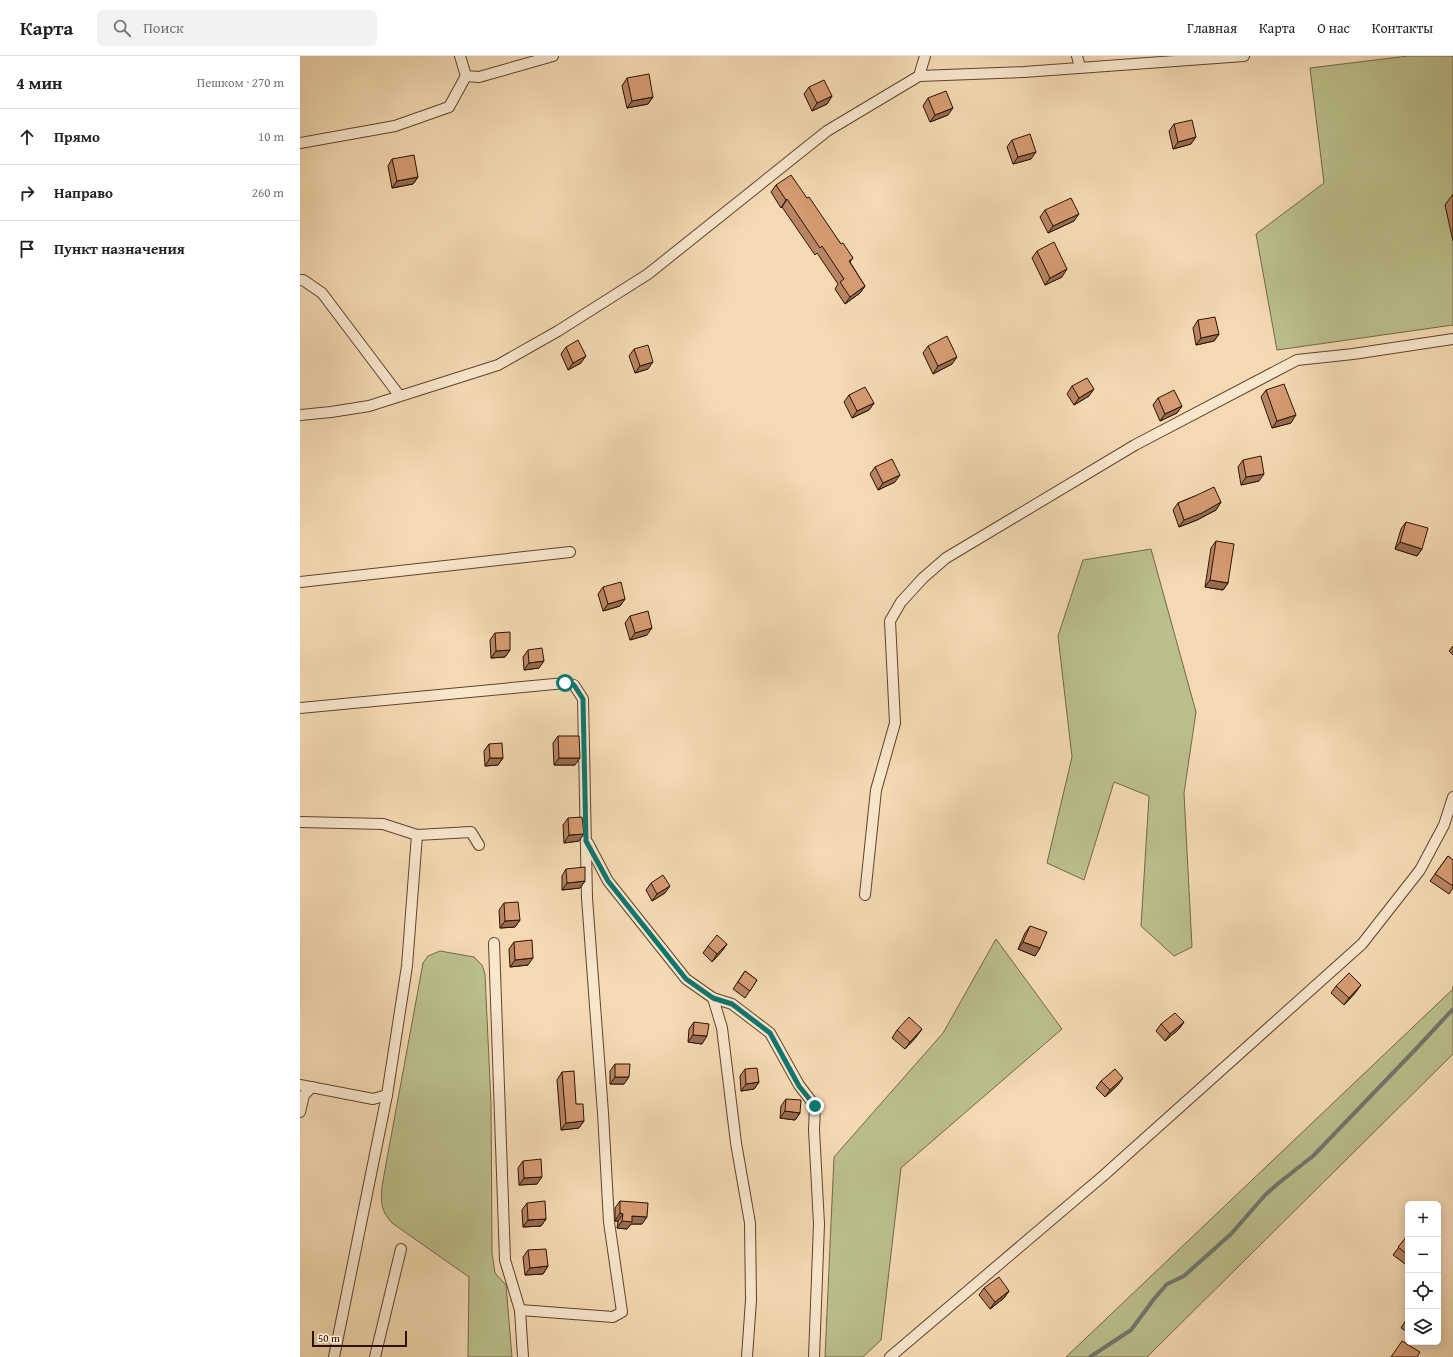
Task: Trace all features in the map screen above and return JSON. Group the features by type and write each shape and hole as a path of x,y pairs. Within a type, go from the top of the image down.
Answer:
{"street":[{"path":"300,143 395,126 449,107 466,76 460,56"},
{"path":"466,76 479,77 554,56"},
{"path":"919,76 925,56"},
{"path":"1077,56 1080,68"},
{"path":"300,416 369,406 498,365 558,332 648,274 827,131 919,76 1024,72 1244,56"},
{"path":"300,280 303,280 322,293 399,396"},
{"path":"865,895 876,790 895,723 890,621 901,602 923,578 946,558 1136,445 1297,360 1353,354 1453,339"},
{"path":"300,582 570,552"},
{"path":"300,708 565,683 574,685 583,699 587,898 603,1106 609,1222 622,1312 613,1317 520,1310"},
{"path":"890,1357 1103,1176 1362,944 1420,870 1444,825 1453,797"},
{"path":"300,822 383,824 417,835 471,832 479,845"},
{"path":"334,1357 387,1095 407,966 417,835"},
{"path":"586,841 608,881 686,979 713,998 732,1004 770,1033 799,1086 815,1106 814,1130 819,1224 814,1357"},
{"path":"494,943 505,1260 520,1310 523,1357"},
{"path":"713,998 722,1028 736,1142 750,1223 751,1300 747,1357"},
{"path":"300,1085 373,1099 387,1095"},
{"path":"300,1112 304,1095 312,1087"},
{"path":"376,1357 401,1249"}],"green space":[{"path":"1408,56 1453,56 1453,325 1277,350 1256,234 1324,183 1310,68"},
{"path":"1151,549 1196,712 1184,793 1192,947 1174,956 1141,926 1149,796 1114,782 1084,880 1047,863 1072,757 1058,636 1083,560"},
{"path":"996,939 1062,1029 901,1168 881,1340 863,1357 825,1357 834,1157 943,1033"},
{"path":"440,951 474,957 482,965 485,974 491,1104 492,1253 495,1273 506,1285 512,1357 468,1357 469,1277 392,1223 385,1214 382,1206 382,1186 423,963 428,956"},
{"path":"1453,989 1453,1054 1147,1357 1066,1357"}],"building":[{"path":"649,74 653,97 632,101 627,78"},
{"path":"824,80 832,96 817,103 809,87"},
{"path":"946,91 953,108 935,115 928,98"},
{"path":"1192,120 1196,137 1178,142 1174,124"},
{"path":"1030,134 1036,152 1018,157 1012,140"},
{"path":"414,155 418,177 397,181 392,159"},
{"path":"791,175 807,198 809,197 841,244 843,243 853,258 849,261 865,286 850,297 840,282 844,279 822,246 820,248 776,185"},
{"path":"1071,198 1079,214 1053,226 1045,210"},
{"path":"1054,242 1067,269 1050,278 1037,251"},
{"path":"1215,317 1219,334 1201,338 1198,320"},
{"path":"947,336 957,357 938,366 928,346"},
{"path":"578,340 586,356 573,363 566,347"},
{"path":"648,345 653,362 640,366 634,349"},
{"path":"1087,378 1094,389 1079,398 1072,386"},
{"path":"1284,384 1296,415 1277,421 1266,390"},
{"path":"865,387 874,403 857,411 849,395"},
{"path":"1174,390 1182,406 1165,414 1158,398"},
{"path":"1261,456 1264,474 1246,477 1243,460"},
{"path":"892,459 900,475 883,483 875,467"},
{"path":"1214,487 1221,502 1202,513 1184,520 1178,503"},
{"path":"1406,522 1428,528 1422,549 1400,542"},
{"path":"1216,541 1234,544 1228,583 1210,580"},
{"path":"621,582 625,599 608,604 603,587"},
{"path":"648,611 652,628 635,633 630,616"},
{"path":"510,632 510,650 496,651 495,633"},
{"path":"542,648 544,661 529,663 528,650"},
{"path":"558,736 579,736 580,758 559,758"},
{"path":"502,743 503,758 490,758 489,744"},
{"path":"582,817 584,834 569,835 568,818"},
{"path":"1448,856 1453,860 1453,886 1435,874"},
{"path":"585,867 585,881 567,883 566,869"},
{"path":"663,875 670,886 657,894 651,883"},
{"path":"518,902 520,920 505,921 504,903"},
{"path":"1030,926 1047,932 1040,948 1023,942"},
{"path":"717,935 727,944 717,954 708,946"},
{"path":"532,940 533,958 515,960 514,942"},
{"path":"745,971 757,980 750,991 738,982"},
{"path":"1349,973 1361,985 1349,998 1336,986"},
{"path":"1175,1013 1184,1022 1170,1034 1161,1024"},
{"path":"909,1017 922,1029 910,1042 897,1030"},
{"path":"694,1022 709,1024 707,1036 693,1035"},
{"path":"615,1064 630,1064 629,1077 615,1077"},
{"path":"757,1068 759,1082 746,1084 745,1069"},
{"path":"1115,1069 1123,1078 1110,1090 1101,1081"},
{"path":"574,1071 576,1104 583,1104 584,1121 566,1123 562,1072"},
{"path":"786,1099 801,1100 800,1113 785,1111"},
{"path":"541,1159 542,1177 524,1178 523,1161"},
{"path":"545,1201 546,1219 528,1220 527,1203"},
{"path":"620,1201 648,1203 647,1217 632,1216 632,1222 622,1221 623,1214 620,1213"},
{"path":"1405,1239 1405,1253 1398,1247"},
{"path":"546,1249 548,1266 530,1268 528,1250"},
{"path":"999,1277 1009,1291 995,1302 984,1288"},
{"path":"1402,1341 1405,1343 1405,1345 1409,1345 1420,1352 1417,1357 1391,1357"}],"waterway":[{"path":"1090,1357 1131,1330 1167,1284 1184,1276 1231,1234 1266,1194 1313,1156 1453,1009"}],"route":[{"path":"565,683 574,685 583,699 586,841 608,881 686,979 713,998 732,1004 770,1033 799,1086 815,1106"}]}
